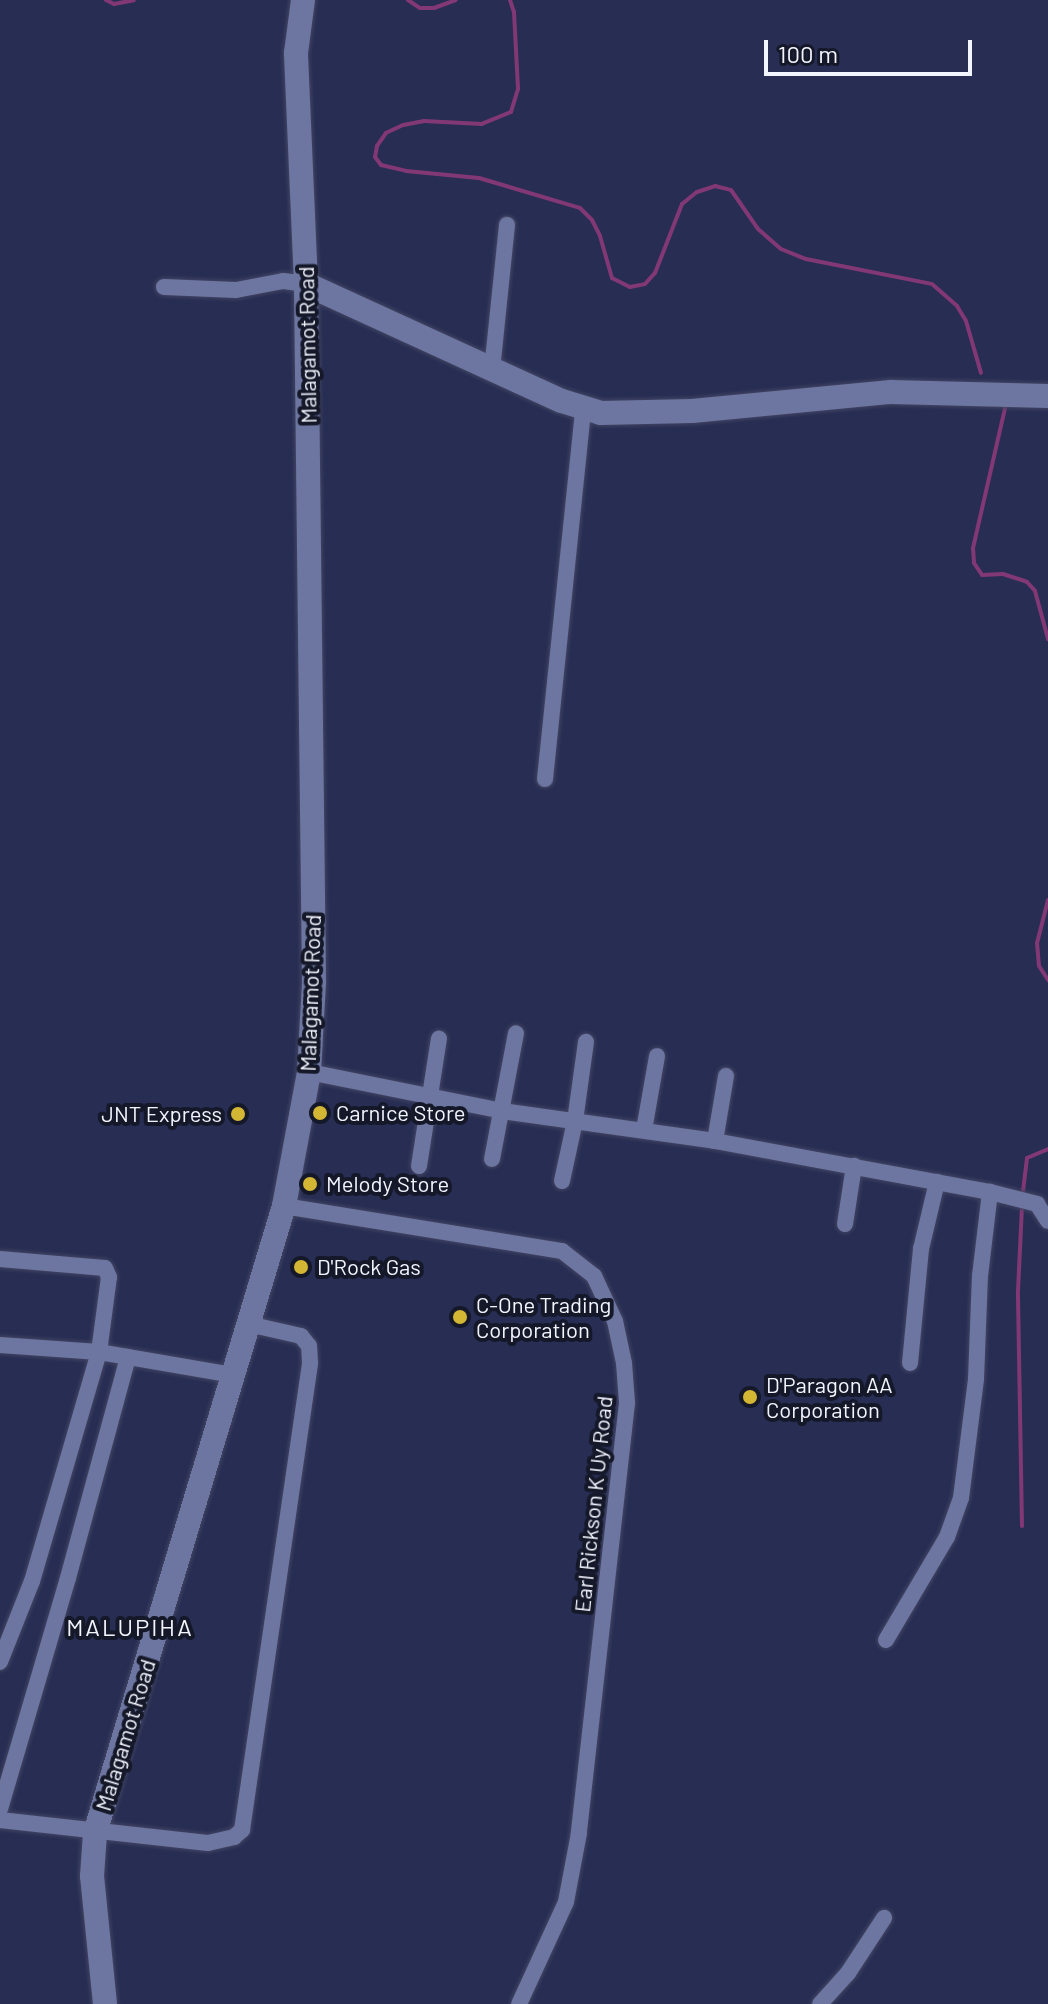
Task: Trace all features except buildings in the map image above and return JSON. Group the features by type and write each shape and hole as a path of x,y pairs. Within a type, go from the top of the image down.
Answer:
{"street":[{"name":"Malagamot Road","path":"105,2004 92,1876 95,1833 284,1206 309,1072 314,982 306,284 296,53 303,0"},
{"path":"492,370 507,225"},
{"path":"164,287 236,290 283,281 306,284 492,370 583,409 601,413 650,413 891,392 1048,396"},
{"path":"545,779 583,409"},
{"path":"492,1159 516,1033"},
{"path":"419,1166 439,1039"},
{"path":"562,1181 575,1121 586,1042"},
{"path":"644,1130 657,1056"},
{"path":"309,1072 502,1111 715,1141 990,1192 1037,1204 1048,1221"},
{"path":"715,1141 726,1076"},
{"path":"845,1224 854,1166"},
{"path":"910,1363 921,1249 937,1182"},
{"path":"886,1640 947,1537 961,1498 976,1379 980,1276 990,1192"},
{"name":"Earl Rickson K Uy Road","path":"284,1206 562,1251 594,1276 615,1321 624,1363 627,1403 579,1833 566,1902 519,2004"},
{"path":"0,1259 105,1268 109,1277 99,1352 32,1581 0,1662"},
{"path":"0,1820 95,1833 208,1843 223,1842 242,1830 310,1363 309,1346 301,1336 248,1324"},
{"path":"0,1345 99,1352 233,1375"},
{"path":"0,1809 68,1578 128,1357"},
{"path":"820,2004 848,1973 884,1918"}],"waterway":[{"path":"106,0 114,4 134,0"},
{"path":"408,0 420,8 434,8 456,0"},
{"path":"510,0 514,12 518,89 511,112 482,124 424,121 403,125 386,133 377,146 375,157 381,165 406,171 479,178 580,208 592,220 600,236 612,278 630,287 645,284 655,273 682,204 697,192 715,186 731,190 758,229 781,249 806,259 932,284 957,306 966,321 981,373"},
{"path":"1006,404 973,548 974,563 982,575 1003,574 1027,582 1035,591 1048,639"},
{"path":"1048,900 1037,943 1039,966 1048,980"},
{"path":"1023,1191 1027,1158 1048,1149"},
{"path":"1022,1206 1018,1291 1022,1526"}],"place":[{"name":"Carnice Store","path":"320,1113"},
{"name":"JNT Express","path":"238,1114"},
{"name":"Melody Store","path":"310,1184"},
{"name":"D'Rock Gas","path":"301,1267"},
{"name":"C-One Trading Corporation","path":"460,1317"},
{"name":"D'Paragon AA Corporation","path":"750,1397"}],"district":[{"name":"MALUPIHA","path":"130,1627"}]}
